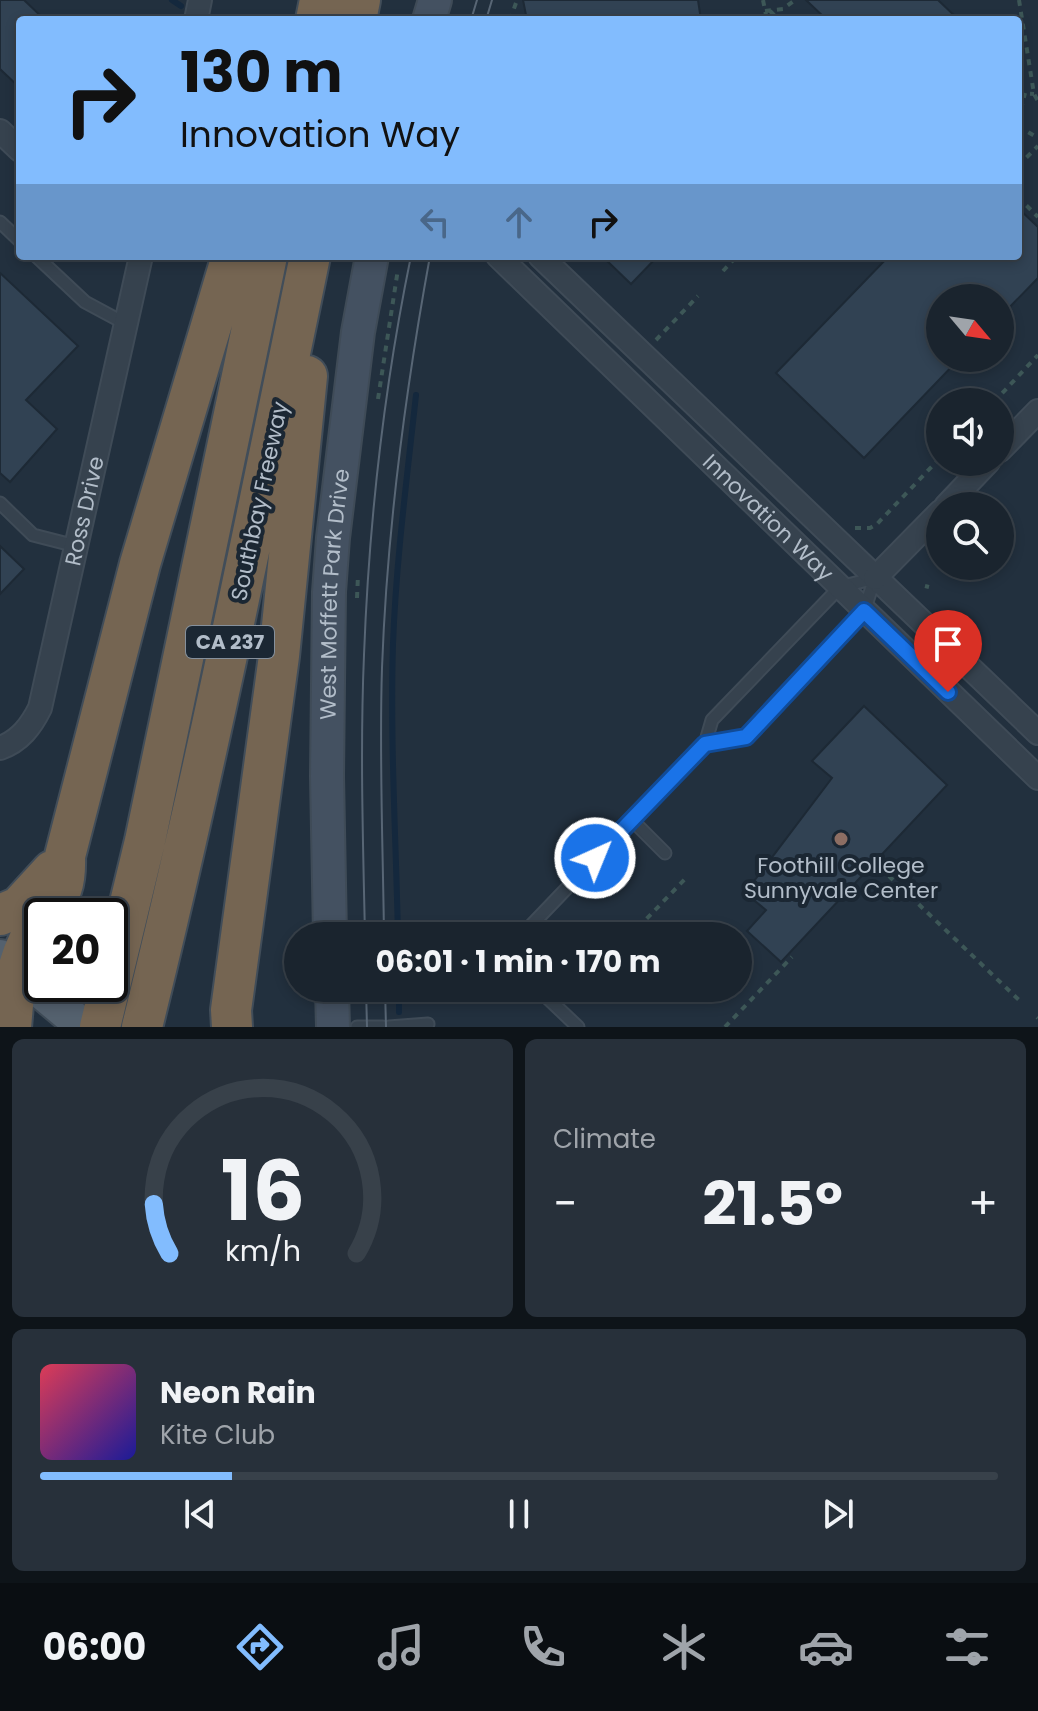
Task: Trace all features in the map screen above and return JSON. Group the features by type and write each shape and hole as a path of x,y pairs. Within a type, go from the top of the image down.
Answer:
{"highway":[{"path":"325,14 360,0"},
{"path":"59,898 66,880 65,856 140,564 231,260"},
{"name":"Southbay Freeway","path":"97,1018 145,841 266,260"},
{"name":"Southbay Freeway","path":"142,1027 216,712 311,260"},
{"path":"232,1027 231,1010 280,640 302,436 312,260"},
{"path":"0,915 19,907 65,856"},
{"path":"11,1027 8,964 24,944"}],"main road":[{"name":"West Moffett Park Drive","path":"330,922 327,776 329,592 333,538 358,332 379,260"},
{"path":"8,964 97,1018"},
{"path":"332,1002 333,1027"}],"street":[{"path":"0,131 16,146"},
{"name":"Ross Drive","path":"0,748 31,725 40,708 126,324 136,260"},
{"name":"Innovation Way","path":"502,260 1038,778"},
{"name":"Innovation Way","path":"544,260 1038,733"},
{"path":"1014,436 1038,411"},
{"path":"959,492 975,476"},
{"path":"875,578 926,526"}],"lane":[{"path":"0,222 16,237"},
{"path":"40,260 85,302 126,324"},
{"path":"0,503 33,535 76,546"},
{"path":"534,922 705,744 712,720 840,587 875,578"},
{"path":"705,744 746,737 864,611 875,578"},
{"path":"632,820 665,853"},
{"path":"552,1002 578,1027"},
{"path":"357,1027 428,1024"}],"path":[{"path":"763,0 767,16"},
{"path":"767,11 787,7 795,0"},
{"path":"767,11 774,16"},
{"path":"1022,19 1034,94 1038,101"},
{"path":"1022,106 1025,93 1034,94"},
{"path":"1022,162 1038,146"},
{"path":"1022,201 1038,217"},
{"path":"376,409 379,260"},
{"path":"723,271 733,260"},
{"path":"654,342 698,296"},
{"path":"1007,388 1038,355"},
{"path":"862,529 878,525 926,473"},
{"path":"356,608 359,563"},
{"path":"644,922 685,879"},
{"path":"910,896 1020,1001"},
{"path":"725,1027 792,957"}],"building":[{"path":"0,0 24,0 41,16 16,16 16,84 0,69"},
{"path":"523,0 698,0 700,16 526,16"},
{"path":"806,0 938,0 955,16 823,16"},
{"path":"1022,212 1038,227 1038,278 1014,303 1014,284 926,284 926,372 947,372 931,388 926,388 926,393 864,458 776,373 885,260 1022,260"},
{"path":"606,260 654,260 631,284"},
{"path":"0,273 78,346 26,400 57,429 10,482 0,473"},
{"path":"0,546 24,569 0,594"},
{"name":"Foothill College Sunnyvale Center","path":"864,706 947,785 781,962 752,936 752,925 766,910 745,893 832,778 812,761"}],"waterway":[{"path":"172,0 181,6"},
{"path":"398,922 393,644 399,551 416,395"},
{"path":"399,1002 399,1012"}],"tram line":[{"path":"472,16 477,0"},
{"path":"487,16 492,0"},
{"path":"365,922 362,725 370,555 379,455 410,260"},
{"path":"384,922 381,735 384,616 398,461 429,260"},
{"path":"366,1002 367,1027"},
{"path":"385,1002 386,1027"}],"place":[{"name":"Foothill College Sunnyvale Center","path":"841,839"}],"route":[{"path":"595,858 705,744 746,737 864,611 948,692"}]}
